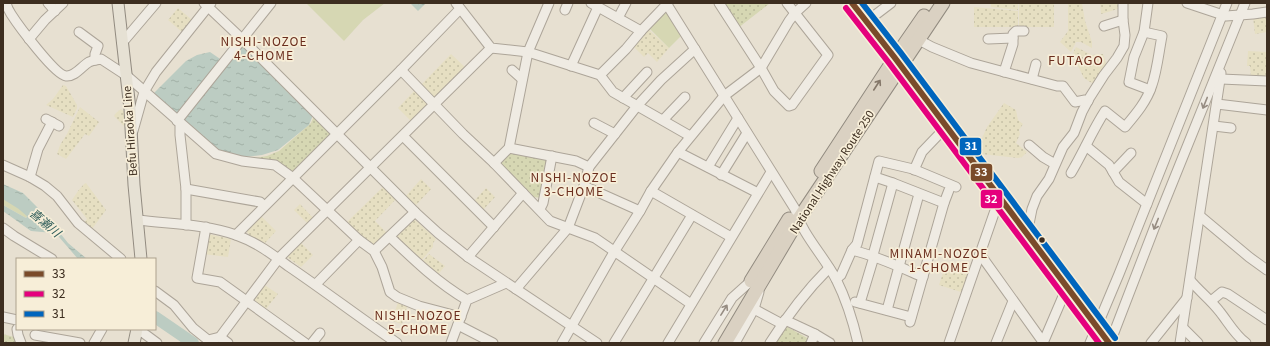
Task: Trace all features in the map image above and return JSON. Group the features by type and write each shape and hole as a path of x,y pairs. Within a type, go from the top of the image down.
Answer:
{"highway":[{"name":"National Highway Route 250","path":"715,343 758,279 797,214 898,63 933,3"},
{"name":"National Highway Route 250","path":"898,63 919,40 943,3"},
{"name":"National Highway Route 250","path":"725,343 758,279"}],"main road":[{"name":"Befu Hiraoka Line","path":"118,3 142,258"},
{"path":"898,63 1109,343"},
{"path":"134,343 138,330"}],"street":[{"path":"6,3 6,15 60,74 66,76 73,74 90,61 101,60 126,76 216,154 242,161 275,165 293,178 359,240 374,251 382,267 390,292 397,297 460,321 493,343"},
{"path":"48,3 55,11"},
{"path":"29,39 45,20 63,3"},
{"path":"122,43 156,3"},
{"path":"186,225 186,188 178,122 271,3"},
{"path":"494,163 509,148 515,75 528,52 549,3"},
{"path":"618,18 626,3"},
{"path":"600,75 626,49 667,3 836,279 854,323 858,343"},
{"path":"718,3 761,68 774,92 789,106 792,105 828,55 787,3"},
{"path":"562,343 651,191 678,152 724,96 761,68 772,47 795,13 806,3"},
{"path":"852,3 898,63"},
{"path":"866,22 891,3"},
{"path":"1027,234 1032,209 1037,196 1048,179 1066,142 1074,133 1088,101 1124,46 1122,20 1123,3"},
{"path":"1148,3 1144,32 1134,57 1129,82 1150,90"},
{"path":"1090,343 1227,3"},
{"path":"1109,343 1245,3"},
{"path":"131,138 144,92 156,72 208,4 415,212 438,233 468,257 596,343"},
{"path":"1192,4 1226,16 1267,12"},
{"path":"571,66 594,5 641,31"},
{"path":"236,234 401,70 458,6 491,48 528,52 600,75 613,92 690,136"},
{"path":"1104,26 1122,20"},
{"path":"1004,72 1013,44 1013,34 1016,31 1024,31"},
{"path":"79,32 92,37 98,46 95,54 95,60"},
{"path":"1071,173 1095,127 1105,112 1125,126 1138,112 1153,85 1162,36 1144,32"},
{"path":"988,39 1013,38"},
{"path":"919,40 971,63 1057,86 1064,83 1075,102 1085,100 1088,101"},
{"path":"156,293 174,305 193,328 208,340 220,337 278,258 491,48"},
{"path":"516,289 568,228 584,186 589,167 637,106 661,80 695,49"},
{"path":"1180,343 1223,60"},
{"path":"1032,79 1036,64"},
{"path":"401,70 550,221 595,238 692,304"},
{"path":"623,98 646,72"},
{"path":"1220,79 1267,82"},
{"path":"663,120 685,98"},
{"path":"1217,104 1267,110"},
{"path":"708,167 738,118"},
{"path":"30,177 38,149 52,122"},
{"path":"594,123 615,134"},
{"path":"1214,126 1231,128"},
{"path":"914,170 922,152 946,127"},
{"path":"721,175 747,134"},
{"path":"403,136 494,227"},
{"path":"1029,145 1043,157 1055,164"},
{"path":"1086,146 1109,166 1119,182 1147,204"},
{"path":"509,148 576,161 589,167"},
{"path":"678,152 758,193"},
{"path":"1113,172 1131,153"},
{"path":"540,210 543,203 552,156"},
{"path":"836,279 842,275 852,250 857,244 879,161 914,170 953,189 944,203 911,320 887,310 860,302 844,300"},
{"path":"3,165 30,177 45,186 57,196 78,223 120,258"},
{"path":"668,343 771,172"},
{"path":"875,177 944,203"},
{"path":"860,302 873,260 873,255 893,183"},
{"path":"584,186 640,211"},
{"path":"186,188 260,202 264,206"},
{"path":"651,191 731,237"},
{"path":"468,257 523,193"},
{"path":"887,310 919,194"},
{"path":"949,343 1000,199"},
{"path":"374,251 415,212"},
{"path":"614,343 692,215"},
{"path":"1200,216 1267,270"},
{"path":"138,220 206,227 236,234 259,245 316,284 393,342"},
{"path":"206,227 197,278 220,282 305,343"},
{"path":"3,228 48,257"},
{"path":"390,237 423,268 451,290 467,300"},
{"path":"316,284 359,240"},
{"path":"852,250 873,255 923,278"},
{"path":"980,254 1043,342"},
{"path":"770,343 783,322 829,268"},
{"path":"735,343 754,309 758,279"},
{"path":"704,343 732,298 758,279"},
{"path":"1190,280 1237,329 1241,340 1246,343"},
{"path":"451,343 467,300 506,283"},
{"path":"1043,342 1067,287"},
{"path":"1211,301 1222,292 1228,294 1267,320"},
{"path":"1151,343 1187,298"},
{"path":"996,343 1013,301"},
{"path":"754,309 815,334 830,343"},
{"path":"3,316 16,320"},
{"path":"1183,328 1198,343"},
{"path":"18,330 21,343"},
{"path":"94,343 101,330"},
{"path":"139,330 157,343"},
{"path":"312,343 320,333"},
{"path":"811,343 815,334"},
{"path":"35,335 80,343"},
{"path":"220,337 228,343"}],"shaded area":[{"path":"991,3 1018,3 1018,10 991,7"},
{"path":"1019,3 1054,3 1054,27 1019,27"},
{"path":"1068,3 1082,3 1085,21 1092,42 1092,48 1081,42 1076,42 1071,52 1060,42 1068,31"},
{"path":"1100,3 1121,3 1121,8 1101,14"},
{"path":"974,7 1018,11 1018,27 974,27"},
{"path":"178,8 192,20 182,32 168,20"},
{"path":"1267,15 1267,32 1255,34 1253,17"},
{"path":"648,29 669,48 657,62 648,53 644,57 633,46"},
{"path":"1076,47 1092,55 1103,54 1108,69 1096,84 1084,78 1077,64 1075,54 1073,53"},
{"path":"1248,51 1267,52 1267,78 1251,77 1250,66 1247,66"},
{"path":"451,54 466,68 437,97 432,97 421,85"},
{"path":"63,85 66,86 77,105 73,117 46,105 53,99"},
{"path":"416,89 428,101 428,105 411,121 398,108"},
{"path":"1004,103 1016,110 1018,120 1023,124 1019,130 1020,134 1016,143 1027,152 1022,157 1018,158 981,154 977,149 987,127"},
{"path":"80,107 99,122 89,136 85,134 66,159 57,154 60,145"},
{"path":"121,109 125,112 125,127 114,116"},
{"path":"421,179 431,189 416,205 406,196"},
{"path":"86,183 106,210 92,229 84,223 87,219 72,200"},
{"path":"384,186 396,199 375,221 389,235 375,249 347,222"},
{"path":"486,188 495,197 483,210 474,201"},
{"path":"300,204 314,219 309,225 294,210"},
{"path":"261,216 276,231 265,243 250,236 246,231"},
{"path":"413,218 436,239 433,243 433,247 421,261 394,236"},
{"path":"208,234 231,239 228,257 203,254"},
{"path":"299,241 313,255 301,267 286,255"},
{"path":"429,254 445,266 436,277 420,264"},
{"path":"945,267 969,275 964,293 939,285"},
{"path":"263,284 278,294 265,310 253,302 252,298"},
{"path":"398,302 408,304 402,324 392,321"}],"green space":[{"path":"306,3 385,3 363,20 344,41"},
{"path":"722,3 770,3 738,28"},
{"path":"662,13 668,13 682,35 669,48 649,28"},
{"path":"314,116 330,130 330,135 292,173 255,158 267,156 279,151 311,123"},
{"path":"508,152 546,158 548,164 541,198 534,197 501,164 500,160"},
{"path":"3,191 17,196 31,211 26,218 3,205"},
{"path":"784,325 809,339 807,343 774,343"},
{"path":"3,334 17,338 19,343 3,343"}],"water":[{"path":"410,3 426,3 418,11"},
{"path":"242,46 313,115 309,125 278,150 262,155 244,157 219,151 153,94 186,61 197,55 210,52 226,63"},
{"path":"3,184 23,193 48,218 68,243 86,258 77,258 59,237 53,233 31,231 3,211 3,205 26,218 31,211 17,196 3,191"},
{"path":"156,318 193,343 182,343 170,331 156,321"}],"waterway":[{"name":"喜瀬川","path":"3,192 43,220"},
{"name":"喜瀬川","path":"156,318 193,343"}],"transit line":[{"name":"33","path":"852,3 1109,343"},
{"name":"31","path":"862,3 1115,338"},
{"name":"32","path":"846,8 1099,343"}],"district":[{"name":"NISHI-NOZOE 4-CHOME","path":"264,49"},
{"name":"FUTAGO","path":"1076,60"},
{"name":"NISHI-NOZOE 3-CHOME","path":"574,185"},
{"name":"MINAMI-NOZOE 1-CHOME","path":"939,261"},
{"name":"NISHI-NOZOE 5-CHOME","path":"418,323"}]}
